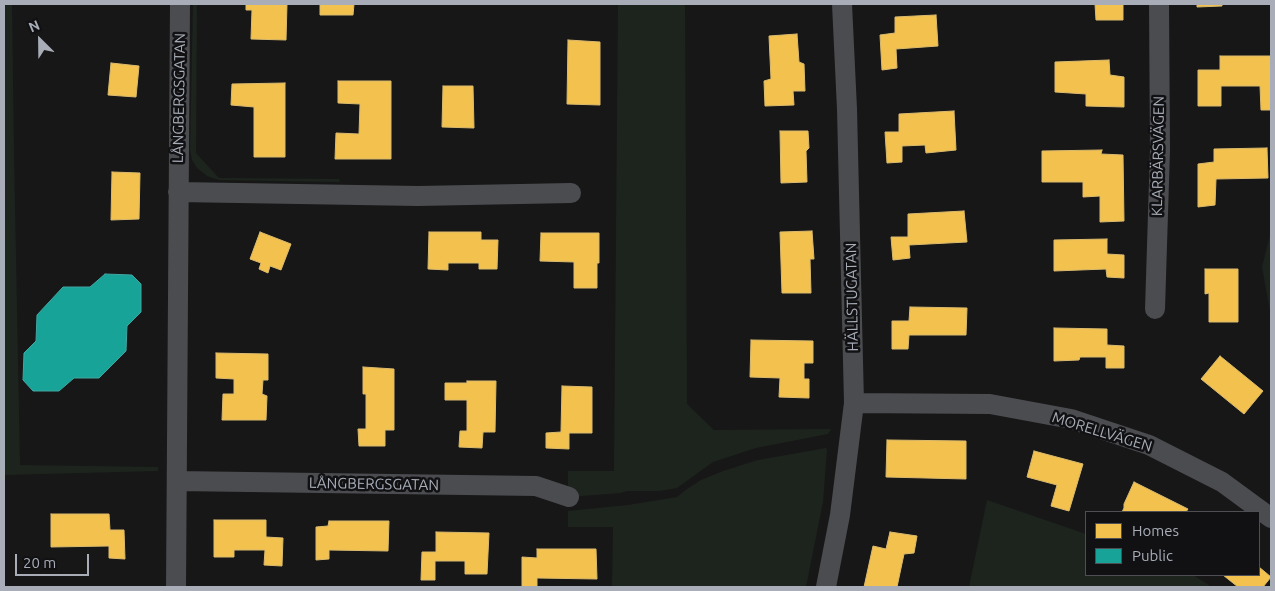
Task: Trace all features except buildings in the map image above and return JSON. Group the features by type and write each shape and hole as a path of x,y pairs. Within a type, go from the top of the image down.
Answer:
{"street":[{"name":"LÅNGBERGSGATAN","path":"176,587 180,4"},
{"name":"HÄLLSTUGATAN","path":"826,587 840,515 854,402 847,109 842,4"},
{"name":"KLARBÄRSVÄGEN","path":"1155,309 1160,150 1159,4"},
{"path":"178,192 418,196 571,193"},
{"name":"MORELLVÄGEN","path":"854,402 990,404 1071,419 1149,445 1222,482 1271,518"},
{"name":"LÅNGBERGSGATAN","path":"177,482 536,486 569,497"}],"shaded area":[{"path":"4,4 12,4 20,465 158,467 158,471 4,475"},
{"path":"193,4 197,4 196,153 219,178 339,179 340,182 219,180 207,176 197,168 192,160 190,149"},
{"path":"618,4 685,4 687,404 714,430 831,429 828,434 756,448 713,462 677,488 659,491 627,491 568,497 568,471 614,471"},
{"path":"1271,231 1271,316 1262,267"},
{"path":"826,448 823,502 806,587 612,587 613,527 568,527 568,511 628,505 677,497 701,480 723,471 758,460"},
{"path":"987,500 1085,534 1085,576 1195,576 1212,587 969,587"}]}
